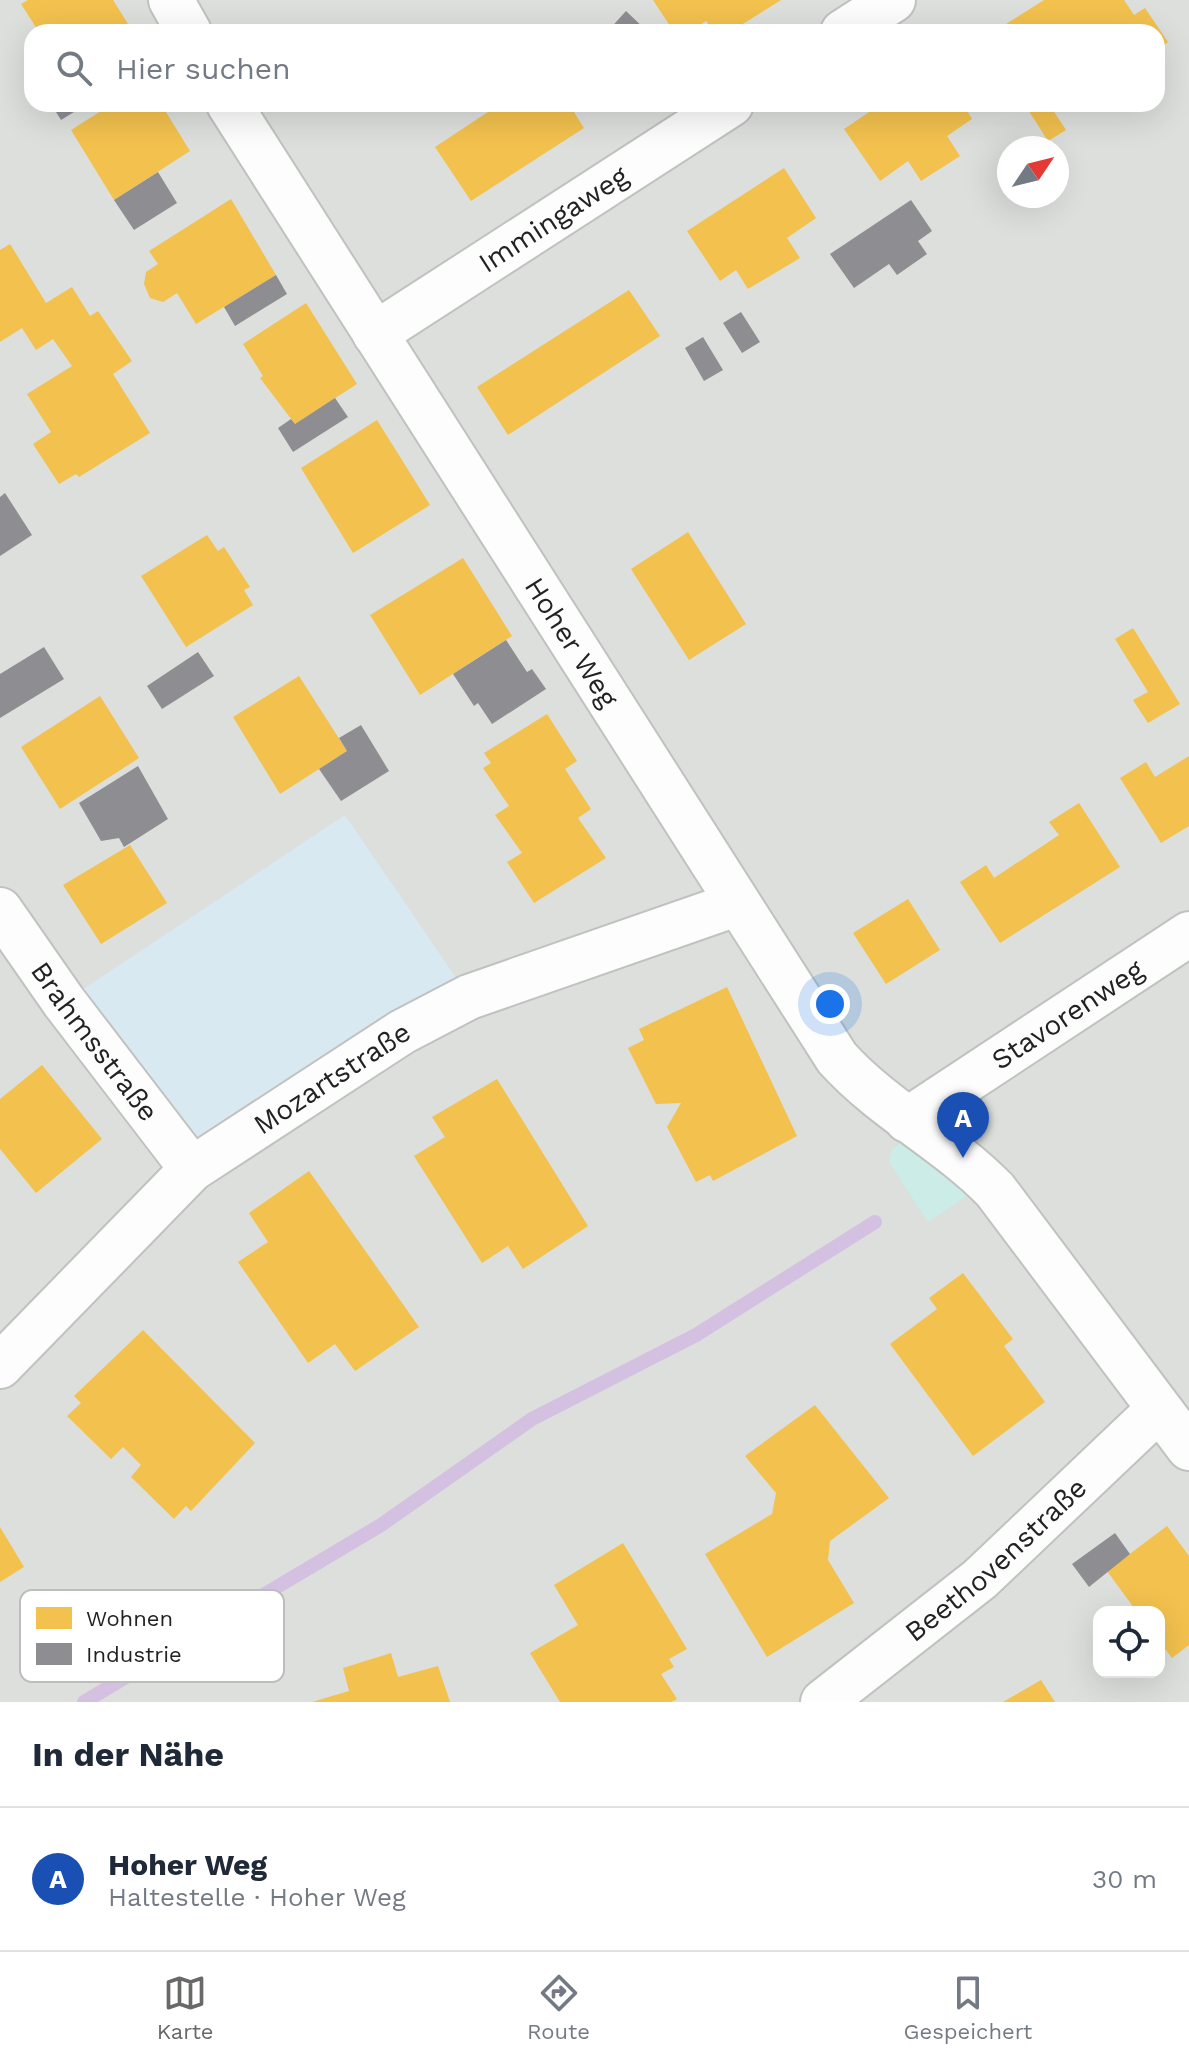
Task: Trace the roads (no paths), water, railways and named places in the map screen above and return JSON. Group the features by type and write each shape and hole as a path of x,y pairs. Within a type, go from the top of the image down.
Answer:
{"street":[{"path":"171,0 184,24"},
{"path":"856,24 893,0"},
{"name":"Hoher Weg","path":"234,112 736,904 837,1058 859,1082 963,1158 995,1190 1189,1448"},
{"name":"Immingaweg","path":"375,334 719,112"},
{"name":"Mozartstraße","path":"0,1366 192,1169 402,1032 469,997 736,904"},
{"name":"Brahmsstraße","path":"0,910 64,1002 192,1169"},
{"name":"Stavorenweg","path":"907,1120 1189,934"},
{"name":"Beethovenstraße","path":"823,1702 980,1579 1159,1409"}],"waterway":[{"path":"272,1590 381,1525 532,1419 696,1335 875,1222"},
{"path":"84,1702 118,1682"}],"place":[{"name":"Hoher Weg","path":"963,1158"}]}
